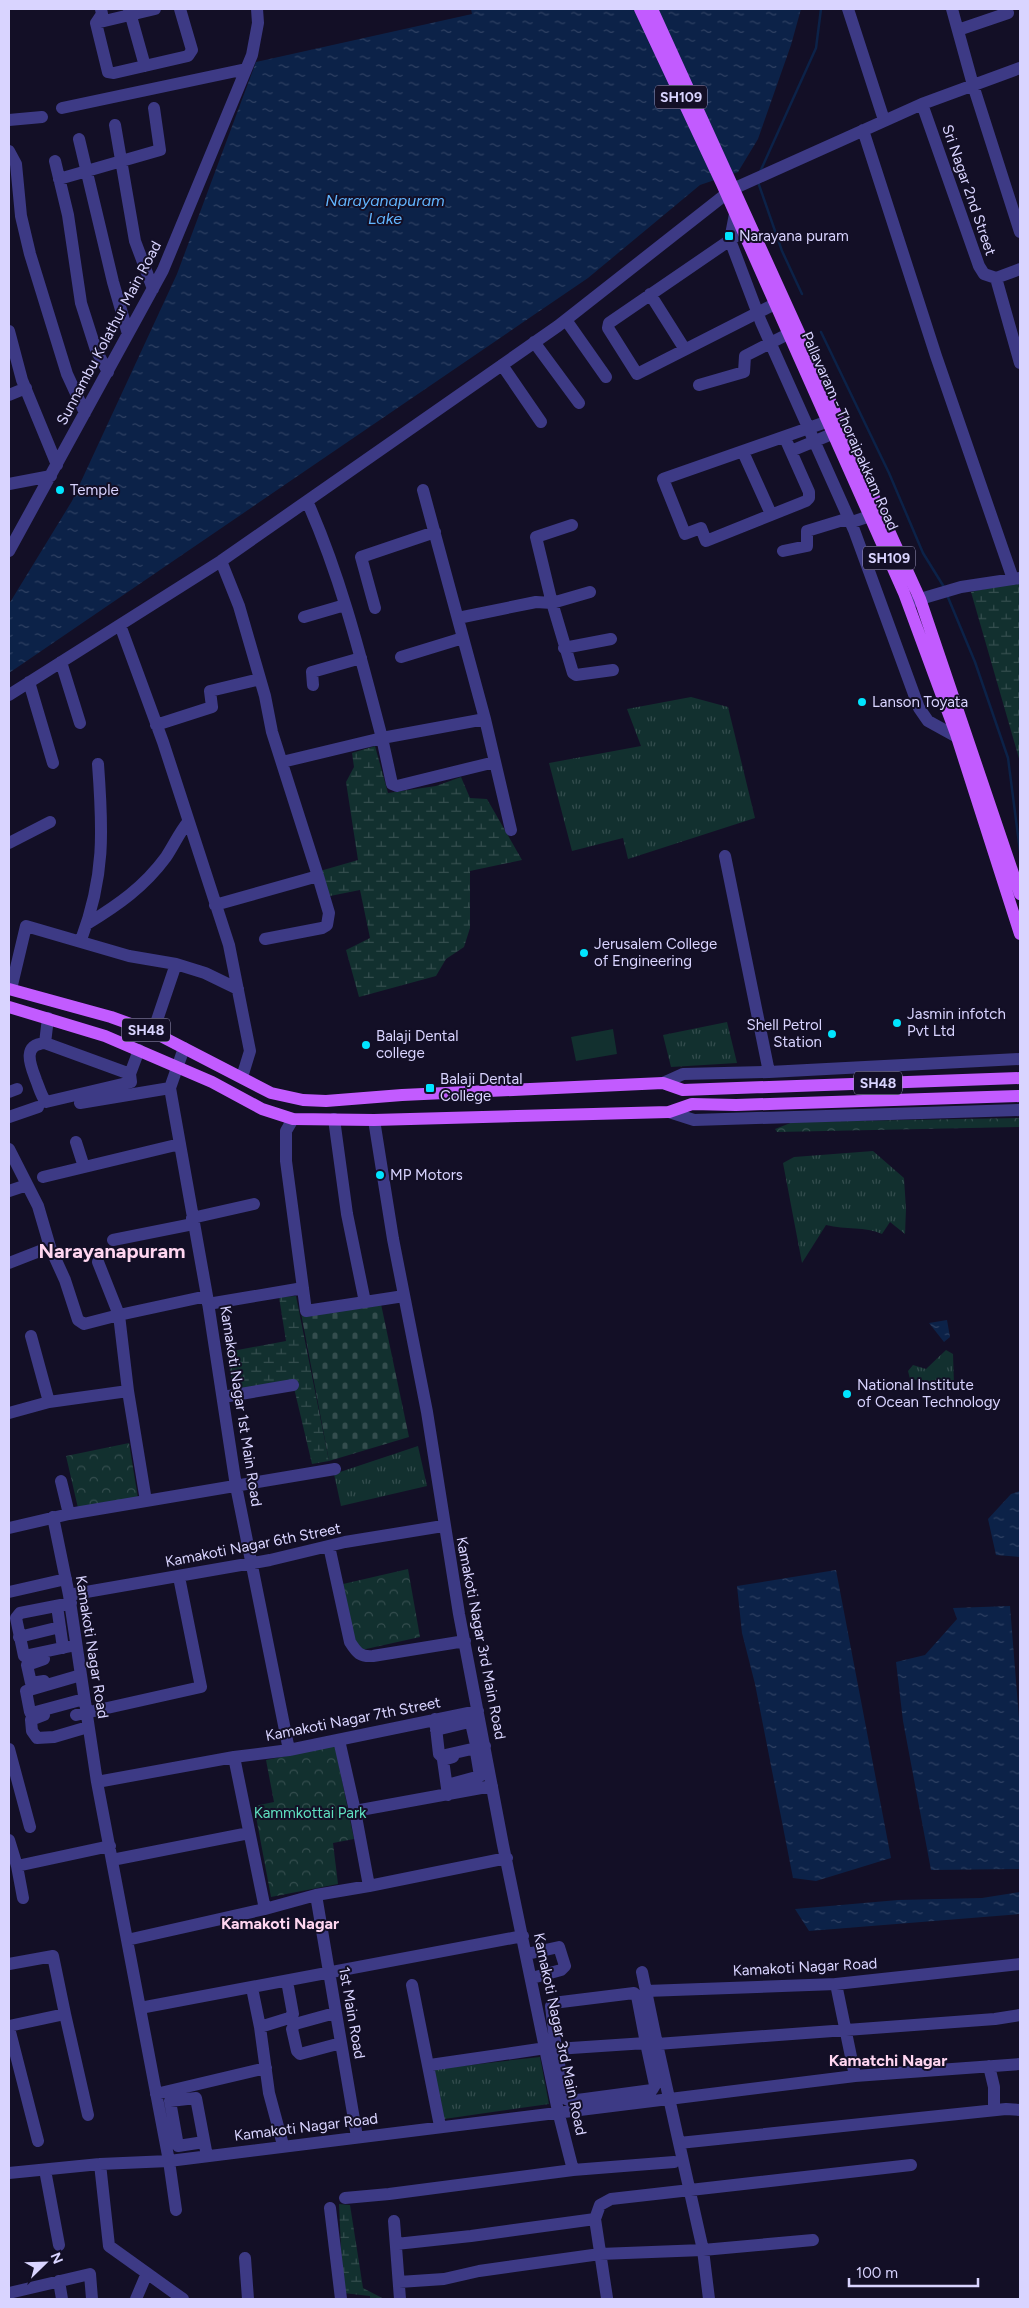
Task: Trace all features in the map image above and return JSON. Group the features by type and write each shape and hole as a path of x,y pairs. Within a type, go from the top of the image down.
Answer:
{"main road":[{"name":"Pallavaram - Thoraipakkam Road","path":"640,9 731,191 735,214 742,232 907,602 957,737 1020,934"},
{"name":"Pallavaram - Thoraipakkam Road","path":"652,9 731,191 920,599 1020,894"},
{"name":"SH48","path":"10,989 111,1017 153,1032 272,1093 303,1100 326,1101 387,1096 663,1083 683,1090 1020,1078"},
{"name":"SH48","path":"9,1007 105,1036 177,1066 262,1109 293,1119 374,1120 670,1112 692,1104 736,1105 1020,1096"},
{"path":"387,1096 388,1119"}],"street":[{"path":"101,9 102,14 96,23 108,72 114,73 188,56 192,50 180,9"},
{"path":"96,23 130,12 154,9"},
{"name":"Sunnambu Kolathur Main Road","path":"9,551 164,270 252,55 258,23 257,9"},
{"path":"849,9 884,120"},
{"path":"952,9 973,85 1020,232"},
{"path":"130,12 145,66"},
{"path":"958,30 1008,13"},
{"path":"9,695 221,560 502,365 566,320 731,191 755,178 884,120 1020,68"},
{"path":"62,108 246,69"},
{"name":"Sri Nagar 2nd Street","path":"922,104 979,266 984,274 996,278"},
{"path":"59,179 160,150 154,108"},
{"path":"9,120 42,117"},
{"path":"115,125 135,241 153,289"},
{"path":"863,130 936,356 1017,578 961,587 936,596 907,602"},
{"path":"80,139 113,282 128,334"},
{"path":"9,151 16,164 21,216 30,254 67,374 85,413"},
{"path":"55,161 71,234 81,303 96,350 108,372"},
{"path":"735,214 730,240 770,343 810,428 849,521 919,708 928,720 957,737"},
{"path":"742,232 607,325 635,372 640,373 684,348 775,304"},
{"path":"1020,269 996,278 1020,362"},
{"path":"650,294 684,348"},
{"path":"566,320 606,377"},
{"path":"9,331 54,470 9,484"},
{"path":"699,385 744,372 745,356 788,334"},
{"path":"534,342 579,403"},
{"path":"502,365 541,422"},
{"path":"9,394 26,388"},
{"path":"785,438 810,498 706,541 701,528 685,534 663,479 810,428 829,428"},
{"path":"791,451 815,441 829,428"},
{"path":"743,452 771,514"},
{"path":"423,490 485,719 511,830"},
{"path":"307,501 325,542 345,605 361,658 394,786 495,762"},
{"path":"783,552 807,546 807,531 843,520 849,521 870,516"},
{"path":"572,525 536,537 564,648 573,673 576,675 613,670"},
{"path":"375,608 361,557 435,532"},
{"path":"221,560 239,606 282,762 329,914 327,925 322,928 265,939"},
{"path":"458,618 536,602 552,603 590,592"},
{"path":"304,617 345,605"},
{"path":"120,624 156,725 229,945 250,1051 242,1077"},
{"path":"402,657 463,638"},
{"path":"564,648 611,639"},
{"path":"313,685 312,672 361,658"},
{"path":"61,662 80,723"},
{"path":"156,725 212,707 210,691 260,678"},
{"path":"30,682 53,763"},
{"path":"282,762 382,738 485,719"},
{"path":"81,940 98,886 102,849 98,764"},
{"path":"9,843 50,822"},
{"path":"87,924 123,903 147,879 166,857 180,831 188,822"},
{"path":"725,856 769,1072"},
{"path":"215,904 318,876"},
{"path":"10,989 26,926 81,940 129,956 176,964 205,973 238,989"},
{"path":"153,1032 176,964"},
{"path":"45,1043 48,1018"},
{"path":"131,1083 46,1102 28,1059 30,1051 38,1044 45,1043 131,1083 170,1088"},
{"name":"Kamakoti Nagar 1st Main Road","path":"184,1048 170,1088 208,1300 236,1486 289,1750"},
{"path":"131,1083 139,1050"},
{"path":"663,1083 683,1074 769,1072 1020,1059"},
{"path":"80,1103 131,1083"},
{"path":"9,1117 38,1107"},
{"path":"670,1112 694,1120 1020,1110"},
{"path":"293,1119 286,1131 286,1160 306,1311 404,1296"},
{"path":"334,1119 347,1214 365,1302"},
{"name":"Kamakoti Nagar 3rd Main Road","path":"374,1120 404,1296 427,1412 443,1526 478,1711 480,1749 492,1786 536,2000 551,2048 558,2111 571,2165"},
{"path":"76,1142 84,1167"},
{"path":"43,1178 180,1144"},
{"path":"9,1149 38,1206 50,1247 65,1280 78,1320 84,1324 119,1315 208,1300 303,1288"},
{"path":"9,1191 27,1185"},
{"path":"113,1240 254,1204"},
{"path":"9,1263 50,1247"},
{"path":"98,1262 119,1315 128,1391 146,1501"},
{"path":"31,1336 49,1402"},
{"path":"223,1397 293,1385"},
{"path":"9,1413 49,1402 128,1391"},
{"path":"9,1528 69,1514 335,1469"},
{"path":"60,1481 69,1514"},
{"name":"Kamakoti Nagar Road","path":"53,1518 70,1599 80,1672 82,1715 110,1846 156,2094 168,2126 169,2161 283,2145 669,2098 722,2094 855,2076 1020,2064"},
{"name":"Kamakoti Nagar 6th Street","path":"19,1637 17,1616 57,1606 70,1599 330,1546 443,1526"},
{"path":"330,1546 350,1642 357,1653 364,1657 465,1641"},
{"path":"80,1672 26,1691 30,1712 82,1715 201,1687 179,1576"},
{"path":"9,1592 66,1579"},
{"path":"57,1606 63,1648"},
{"path":"60,1627 19,1637 24,1656 77,1647"},
{"path":"77,1647 27,1665 32,1684 80,1672"},
{"name":"Kamakoti Nagar 7th Street","path":"234,1757 289,1750 464,1719 478,1711"},
{"path":"448,1790 480,1776 480,1749 471,1723 464,1719"},
{"path":"435,1724 438,1752 441,1756 480,1749"},
{"path":"339,1740 369,1886"},
{"path":"9,1749 30,1827"},
{"path":"448,1790 443,1760 480,1749"},
{"path":"97,1782 234,1757 265,1909"},
{"path":"355,1811 448,1790 492,1786"},
{"path":"112,1860 249,1833"},
{"path":"9,1840 17,1866 23,1898"},
{"path":"17,1866 110,1846"},
{"path":"127,1940 265,1909 316,1895 506,1858"},
{"name":"1st Main Road","path":"316,1895 357,2136"},
{"path":"140,2008 523,1936"},
{"path":"527,1954 559,1946 565,1966 561,1970 532,1978"},
{"path":"9,1964 53,1956 88,2115"},
{"name":"Kamakoti Nagar Road","path":"646,1991 836,1984 1020,1964"},
{"path":"642,1972 652,2044 655,2085 652,2090 570,2101 564,2096 551,2048 550,2009 553,2003 634,1993 637,1996 652,2044 669,2098 703,2250 709,2299"},
{"path":"260,2027 289,2018 293,2014 287,1981"},
{"path":"836,1984 847,2029 855,2076"},
{"path":"412,1985 430,2066 440,2126"},
{"path":"252,1988 260,2027 269,2093 283,2145"},
{"path":"536,2000 628,1988"},
{"path":"335,2013 295,2024 292,2029 297,2051 300,2054 341,2043"},
{"path":"38,2141 9,2027 65,2014"},
{"path":"430,2066 551,2048 652,2044 995,2019 1020,2015"},
{"path":"989,2066 994,2087 994,2110"},
{"path":"171,2096 266,2068"},
{"path":"156,2094 196,2097 207,2156"},
{"path":"171,2096 168,2126 178,2146 204,2142"},
{"path":"679,2143 994,2110 1020,2110"},
{"path":"9,2173 100,2164 169,2161 176,2210"},
{"path":"345,2198 389,2194 571,2165 674,2162"},
{"path":"100,2164 109,2246 183,2299"},
{"path":"607,2298 595,2219 600,2204 611,2199 911,2165"},
{"path":"45,2170 58,2245"},
{"path":"330,2208 341,2299"},
{"path":"396,2244 595,2219"},
{"path":"394,2221 400,2299"},
{"path":"398,2282 444,2279 479,2271 600,2254 703,2250 813,2240"},
{"path":"245,2258 248,2299"},
{"path":"9,2293 90,2274 92,2299"},
{"path":"136,2299 147,2274"},
{"path":"59,2281 62,2299"}],"green space":[{"path":"1019,581 1020,586 1020,762 971,592"},
{"path":"691,697 728,707 755,818 628,859 623,838 572,851 549,763 641,746 627,709"},
{"path":"375,746 388,793 436,786 461,777 470,798 487,799 522,860 470,871 470,928 464,947 446,959 436,976 359,997 346,950 370,938 360,890 330,896 320,871 358,860 346,782 354,767 352,753"},
{"path":"727,1022 737,1063 671,1067 663,1035"},
{"path":"613,1029 617,1054 576,1061 571,1037"},
{"path":"1020,1118 1020,1127 777,1132 775,1129 793,1122"},
{"path":"873,1151 904,1178 905,1234 890,1222 882,1234 869,1230 826,1225 802,1263 783,1163 794,1157"},
{"path":"296,1296 329,1461 312,1464 294,1388 234,1397 227,1352 286,1341 279,1297"},
{"path":"381,1304 409,1437 329,1461 301,1313"},
{"path":"946,1350 953,1354 954,1385 910,1379 908,1371 913,1365 926,1369"},
{"path":"129,1443 138,1498 78,1508 66,1456"},
{"path":"418,1446 427,1486 341,1506 334,1474"},
{"path":"408,1569 420,1637 357,1651 343,1584"},
{"name":"Kammkottai Park","path":"335,1746 354,1839 333,1843 338,1884 271,1897 254,1806 274,1802 266,1760"},
{"path":"540,2057 549,2104 444,2119 434,2069"},
{"path":"339,2204 350,2205 363,2288 384,2299 370,2299 370,2296 343,2293"}],"water":[{"name":"Narayanapuram Lake","path":"471,9 801,9 791,45 758,139 738,172 700,185 588,278 9,673 9,604 72,501 177,274 256,62 472,14"},
{"path":"947,1320 950,1337 944,1342 929,1323"},
{"path":"1020,1491 1020,1557 996,1555 988,1519 1011,1494"},
{"path":"836,1570 891,1858 816,1881 793,1878 755,1684 742,1633 737,1586"},
{"path":"1010,1606 1020,1731 1020,1869 931,1870 903,1721 896,1662 925,1655 957,1619 953,1608"},
{"path":"1020,1892 1020,1914 809,1931 795,1909 898,1900 982,1898"}],"waterway":[{"path":"760,172 816,48 821,9"},
{"path":"758,182 782,251 802,294"},
{"path":"821,332 889,473 923,553 944,587"},
{"path":"947,595 975,662 1008,758 1020,851"}],"place":[{"name":"Narayana puram","path":"729,236"},
{"name":"Temple","path":"60,490"},
{"name":"Lanson Toyata","path":"862,702"},
{"name":"Jerusalem College of Engineering","path":"584,953"},
{"name":"Jasmin infotch Pvt Ltd","path":"897,1023"},
{"name":"Shell Petrol Station","path":"832,1034"},
{"name":"Balaji Dental college","path":"366,1045"},
{"name":"Balaji Dental College","path":"430,1088"},
{"name":"MP Motors","path":"380,1175"},
{"name":"National Institute of Ocean Technology","path":"847,1394"}],"district":[{"name":"Narayanapuram","path":"112,1251"},
{"name":"Kamakoti Nagar","path":"280,1923"},
{"name":"Kamatchi Nagar","path":"888,2060"}]}
